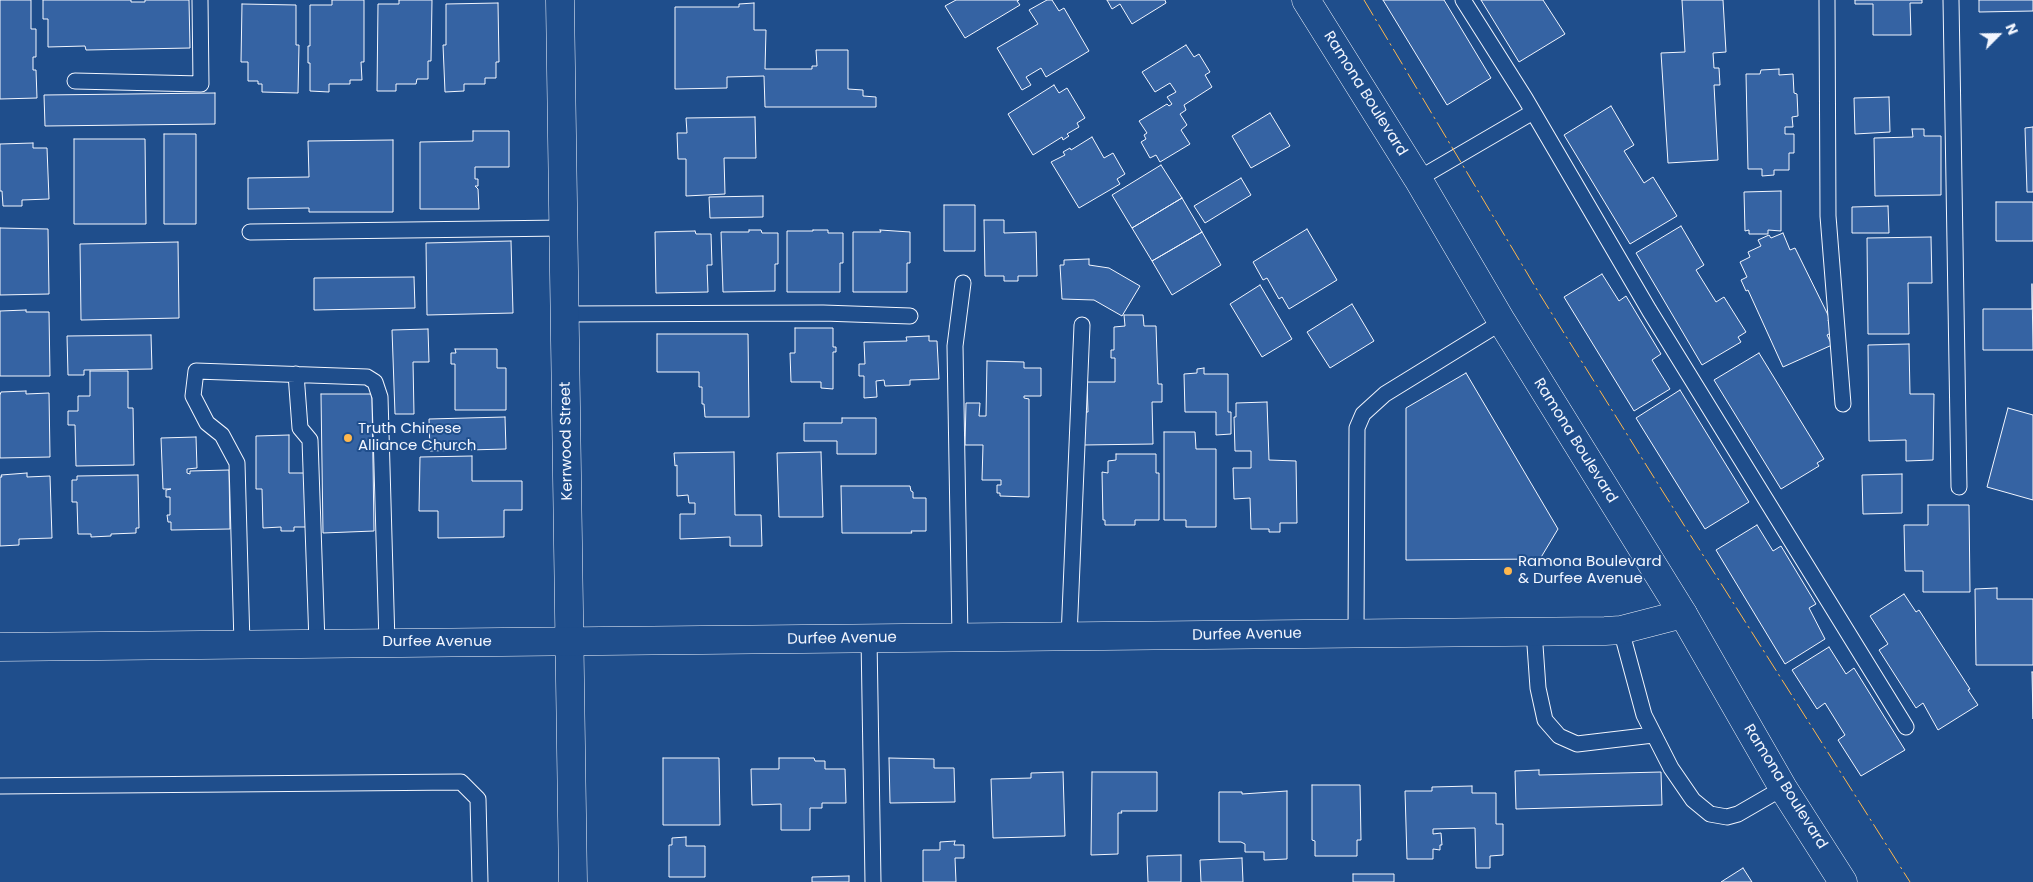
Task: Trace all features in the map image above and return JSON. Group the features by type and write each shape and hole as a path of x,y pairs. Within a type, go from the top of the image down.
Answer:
{"main road":[{"name":"Kerrwood Street","path":"560,0 573,882"},
{"name":"Ramona Boulevard","path":"1306,0 1418,179 1502,322 1682,614 1783,788 1843,882"},
{"name":"Durfee Avenue","path":"0,646 1534,632 1621,630 1682,614"}],"lane":[{"path":"75,81 200,84 200,0"},
{"path":"1463,0 1533,112 1650,310 1906,727"},
{"path":"1827,0 1828,216 1843,404"},
{"path":"1951,0 1959,487"},
{"path":"1418,179 1533,112"},
{"path":"250,232 564,228"},
{"path":"960,638 955,346 963,283"},
{"path":"565,314 823,313 910,316"},
{"path":"1356,633 1357,428 1362,414 1385,394 1502,322"},
{"path":"1069,636 1082,325"},
{"path":"242,644 237,462 222,436 208,423 193,396 196,371 367,377 374,382 380,397 387,642"},
{"path":"296,374 300,428 310,440 317,643"},
{"path":"1621,630 1644,715 1671,768 1693,800 1710,814 1727,818 1738,814 1783,788"},
{"path":"1534,632 1538,688 1545,720 1559,736 1577,744 1653,735"},
{"path":"869,638 873,882"},
{"path":"0,786 461,782 478,798 480,882"}],"building":[{"path":"0,0 31,0 31,29 36,29 36,57 33,57 33,70 36,70 37,98 0,99"},
{"path":"43,0 131,0 131,2 145,2 145,0 189,0 190,48 86,50 85,46 48,47 48,19 43,19"},
{"path":"332,0 364,0 364,62 361,62 362,80 350,80 350,84 329,84 329,92 310,91 308,46 310,46 310,5 332,5"},
{"path":"399,0 432,0 431,61 428,61 428,79 417,79 416,84 396,84 396,91 377,91 378,4 399,4"},
{"path":"956,0 1019,0 1017,1 1020,5 965,38 945,6"},
{"path":"1047,0 1052,0 1059,11 1064,8 1089,51 1046,77 1041,68 1026,77 1031,85 1022,90 997,48 1038,24 1029,10"},
{"path":"1107,0 1165,0 1166,3 1132,24 1120,4 1112,9"},
{"path":"1383,0 1444,0 1491,78 1447,105"},
{"path":"1481,0 1543,0 1565,34 1519,62"},
{"path":"1682,0 1723,0 1726,52 1713,53 1714,68 1719,68 1720,85 1714,85 1718,160 1668,163 1661,53 1685,52"},
{"path":"1855,0 1922,0 1922,3 1910,3 1911,35 1873,35 1873,4 1855,4"},
{"path":"1979,0 2033,0 2033,11 1979,12"},
{"path":"498,3 499,62 496,62 496,78 485,78 485,84 464,84 464,91 445,92 443,45 446,45 446,4"},
{"path":"754,3 754,30 766,30 765,69 812,69 812,66 817,66 816,50 848,50 848,89 863,90 863,96 876,97 876,107 765,107 764,76 727,77 727,88 675,89 675,7 739,7 739,4"},
{"path":"242,4 296,5 296,45 299,45 298,93 262,92 262,84 258,84 258,81 248,81 248,62 241,62"},
{"path":"1186,45 1194,57 1199,54 1210,72 1205,75 1212,87 1184,105 1186,110 1180,114 1187,125 1181,130 1190,144 1160,162 1156,155 1150,158 1141,142 1146,139 1144,135 1147,133 1139,121 1167,104 1169,106 1172,104 1167,97 1176,92 1170,83 1155,92 1142,72"},
{"path":"1779,69 1779,75 1793,74 1794,93 1797,94 1798,116 1792,117 1793,127 1785,127 1785,134 1794,134 1794,153 1789,153 1789,170 1774,170 1774,175 1762,176 1762,169 1748,169 1746,74 1760,74 1761,70"},
{"path":"1054,85 1059,93 1067,88 1085,118 1077,123 1079,127 1067,134 1069,136 1063,140 1062,137 1033,155 1008,114"},
{"path":"215,93 215,124 45,126 44,95"},
{"path":"1889,97 1890,132 1855,134 1854,98"},
{"path":"1611,106 1634,145 1624,151 1644,183 1653,177 1677,216 1630,244 1564,135"},
{"path":"1270,113 1290,146 1251,168 1232,136"},
{"path":"755,117 756,158 724,158 725,194 686,196 686,159 678,159 677,133 687,133 686,118"},
{"path":"2033,127 2033,192 2027,192 2025,128"},
{"path":"1912,129 1924,129 1924,136 1941,136 1941,195 1875,196 1874,138 1913,137"},
{"path":"473,131 509,131 509,167 475,167 475,179 478,179 478,186 475,186 478,189 479,209 420,209 420,142 473,141"},
{"path":"164,134 196,134 196,224 164,224"},
{"path":"1092,137 1104,158 1113,153 1125,174 1117,179 1120,184 1079,208 1051,162 1065,155 1063,152 1070,148 1071,150"},
{"path":"74,139 145,139 146,224 74,224"},
{"path":"393,140 393,212 309,212 309,208 248,209 248,178 309,177 308,141"},
{"path":"33,143 33,148 47,148 49,199 22,200 22,206 3,206 2,191 0,191 0,144"},
{"path":"1161,165 1182,198 1132,228 1112,195"},
{"path":"1241,178 1251,195 1205,223 1194,206"},
{"path":"1781,191 1781,231 1768,230 1768,234 1749,234 1749,230 1745,231 1744,192"},
{"path":"763,196 763,217 710,218 709,197"},
{"path":"1182,198 1202,232 1152,261 1132,228"},
{"path":"1996,202 2033,202 2033,241 1996,241"},
{"path":"944,205 975,205 975,251 944,251"},
{"path":"1888,206 1889,233 1852,233 1852,207"},
{"path":"984,220 1004,220 1004,233 1036,232 1037,276 1018,276 1018,281 1004,281 1004,276 985,276"},
{"path":"1681,226 1704,265 1696,270 1716,302 1724,297 1746,332 1738,337 1741,342 1702,365 1636,253"},
{"path":"0,228 48,229 49,294 0,295"},
{"path":"1307,229 1337,280 1289,309 1282,297 1279,299 1267,278 1263,280 1253,262"},
{"path":"749,230 761,230 762,233 778,233 778,264 775,264 775,291 723,292 721,232 749,232"},
{"path":"813,230 843,233 843,263 840,263 840,292 787,292 787,231"},
{"path":"880,230 910,232 910,263 907,263 907,292 853,292 853,232 881,232"},
{"path":"695,231 696,234 711,234 712,265 707,265 708,292 656,293 655,232"},
{"path":"1202,232 1221,265 1172,295 1152,261"},
{"path":"1783,233 1790,250 1795,248 1830,319 1828,320 1833,332 1827,335 1832,345 1783,367 1748,290 1746,291 1741,280 1747,277 1740,262 1750,257 1748,252 1761,246 1758,240 1769,235 1771,238"},
{"path":"1931,237 1932,283 1908,283 1909,334 1868,334 1867,238"},
{"path":"511,241 513,313 427,315 426,243"},
{"path":"178,242 179,318 81,320 80,244"},
{"path":"1089,259 1089,265 1109,268 1140,286 1122,316 1094,300 1062,299 1060,265 1064,265 1064,260"},
{"path":"1602,274 1619,301 1626,296 1661,354 1652,360 1670,389 1634,411 1564,297"},
{"path":"414,277 415,308 314,310 314,278"},
{"path":"2032,284 2033,350 1983,350 1983,309 2032,309"},
{"path":"1260,285 1292,339 1262,357 1230,304"},
{"path":"1352,304 1374,341 1330,368 1307,332"},
{"path":"26,310 26,312 49,312 50,376 0,376 0,311"},
{"path":"1124,315 1143,315 1144,326 1156,326 1158,384 1162,384 1162,402 1152,402 1153,444 1084,445 1084,412 1088,412 1087,382 1115,382 1115,358 1111,358 1111,350 1114,350 1114,327 1125,326"},
{"path":"795,328 833,328 833,347 836,347 836,352 833,352 833,389 821,388 821,382 791,382 790,353 795,353"},
{"path":"428,329 429,362 413,362 414,414 395,414 392,330"},
{"path":"657,334 748,334 749,417 705,417 704,404 702,404 702,387 699,387 699,372 657,372"},
{"path":"151,335 152,369 84,370 84,375 68,375 67,336"},
{"path":"929,336 929,341 937,341 939,379 910,380 910,385 885,386 884,380 876,381 877,397 864,398 864,376 859,376 859,364 865,364 864,342 907,341 906,337"},
{"path":"1909,344 1910,394 1934,394 1933,460 1906,461 1906,440 1869,441 1868,345"},
{"path":"455,349 497,349 497,368 506,368 506,410 455,410 455,364 451,364 451,353 456,353"},
{"path":"1759,353 1824,459 1817,463 1819,466 1781,489 1714,380"},
{"path":"987,361 1024,362 1024,368 1041,368 1041,396 1024,396 1024,398 1029,399 1029,497 1000,496 1000,493 997,493 997,485 1001,485 1001,480 982,480 983,445 965,445 966,403 980,403 979,416 986,416"},
{"path":"1204,368 1204,374 1228,374 1228,412 1231,412 1231,434 1216,435 1216,412 1185,412 1184,374 1197,373 1197,369"},
{"path":"90,371 128,371 128,408 133,408 134,465 76,466 75,425 68,425 68,411 78,411 78,396 90,396"},
{"path":"1466,373 1558,529 1540,559 1406,560 1406,408"},
{"path":"1680,390 1749,502 1705,529 1636,418"},
{"path":"26,391 26,394 49,393 50,457 0,458 1,392"},
{"path":"321,394 372,394 374,531 323,533"},
{"path":"1267,402 1269,460 1296,461 1297,523 1280,523 1280,532 1269,532 1269,529 1251,529 1250,498 1234,499 1233,468 1251,468 1251,451 1235,451 1234,417 1236,417 1236,403"},
{"path":"2008,408 2033,415 2033,500 1987,487"},
{"path":"505,417 506,449 430,451 429,419"},
{"path":"842,418 876,418 876,454 837,454 837,441 804,441 804,423 842,423"},
{"path":"1164,432 1195,432 1196,449 1216,449 1216,527 1186,527 1186,520 1164,520"},
{"path":"289,435 289,473 308,473 308,527 294,527 294,531 281,531 281,527 263,528 262,489 256,489 256,436"},
{"path":"196,437 197,468 187,469 187,473 190,474 190,471 229,470 230,529 171,530 171,522 168,522 167,515 170,515 170,497 166,497 166,490 171,489 163,489 161,438"},
{"path":"734,452 735,515 761,515 762,546 730,546 730,537 680,539 680,514 695,514 695,503 689,503 688,495 677,496 677,465 675,466 674,453"},
{"path":"821,452 823,517 779,517 777,453"},
{"path":"1116,454 1156,454 1156,473 1159,473 1159,520 1135,520 1135,525 1105,525 1105,520 1103,520 1102,472 1108,473 1108,461 1116,460"},
{"path":"472,456 472,481 522,481 522,510 504,510 504,537 438,538 438,511 419,511 420,457"},
{"path":"27,473 27,477 50,476 52,538 19,539 19,545 0,546 0,477 2,477 1,475"},
{"path":"1902,474 1902,513 1863,514 1862,475"},
{"path":"138,475 139,528 136,528 136,533 91,537 91,534 78,534 77,502 72,502 72,480 77,480 77,476"},
{"path":"841,486 910,486 913,498 926,498 926,531 911,531 912,533 842,533"},
{"path":"1928,505 1969,505 1970,592 1923,592 1923,571 1905,571 1904,525 1928,525"},
{"path":"1757,525 1773,551 1781,546 1816,604 1809,608 1825,639 1785,664 1716,550"},
{"path":"1997,588 1997,599 2033,599 2033,665 1976,665 1975,589"},
{"path":"1904,594 1916,612 1919,610 1970,689 1968,690 1978,705 1938,730 1923,703 1916,708 1879,650 1888,644 1870,616"},
{"path":"1829,647 1846,674 1854,668 1905,750 1861,776 1838,740 1845,735 1825,703 1817,709 1792,670"},
{"path":"2032,672 2033,672 2033,719"},
{"path":"663,758 719,758 720,825 663,825"},
{"path":"779,758 814,758 815,761 825,761 825,769 845,769 846,803 822,803 822,808 810,808 810,830 781,830 781,804 752,805 751,769 779,769"},
{"path":"889,758 934,759 934,768 954,768 955,802 890,803"},
{"path":"1539,770 1539,775 1661,772 1662,805 1516,809 1515,771"},
{"path":"1063,772 1065,836 993,838 991,779 1031,778 1031,773"},
{"path":"1092,772 1157,772 1157,811 1121,811 1122,813 1118,813 1118,854 1091,855"},
{"path":"1312,785 1360,785 1361,840 1357,840 1357,856 1315,856 1315,841 1312,840"},
{"path":"1472,786 1472,793 1496,793 1496,824 1503,824 1503,855 1490,856 1490,868 1476,868 1475,828 1433,829 1433,834 1441,833 1442,845 1440,845 1440,850 1433,849 1433,859 1407,859 1405,791 1432,791 1432,787"},
{"path":"1287,791 1287,859 1264,860 1264,852 1245,852 1245,844 1241,842 1219,842 1219,792 1242,792 1242,794"},
{"path":"686,837 686,846 705,846 705,877 669,877 669,845 672,845 672,838"},
{"path":"955,841 954,845 964,845 964,858 955,858 956,882 923,882 923,850 940,850 940,842"},
{"path":"1181,855 1181,882 1148,882 1147,856"},
{"path":"1242,858 1243,882 1201,882 1200,860"},
{"path":"1743,868 1752,882 1721,882"},
{"path":"1353,874 1394,874 1394,882 1353,882"},
{"path":"849,876 849,882 812,882 812,877"}],"power":[{"path":"1364,0 1539,293 1910,882"}],"place":[{"name":"Truth Chinese Alliance Church","path":"348,438"},
{"name":"Ramona Boulevard & Durfee Avenue","path":"1508,571"}]}
